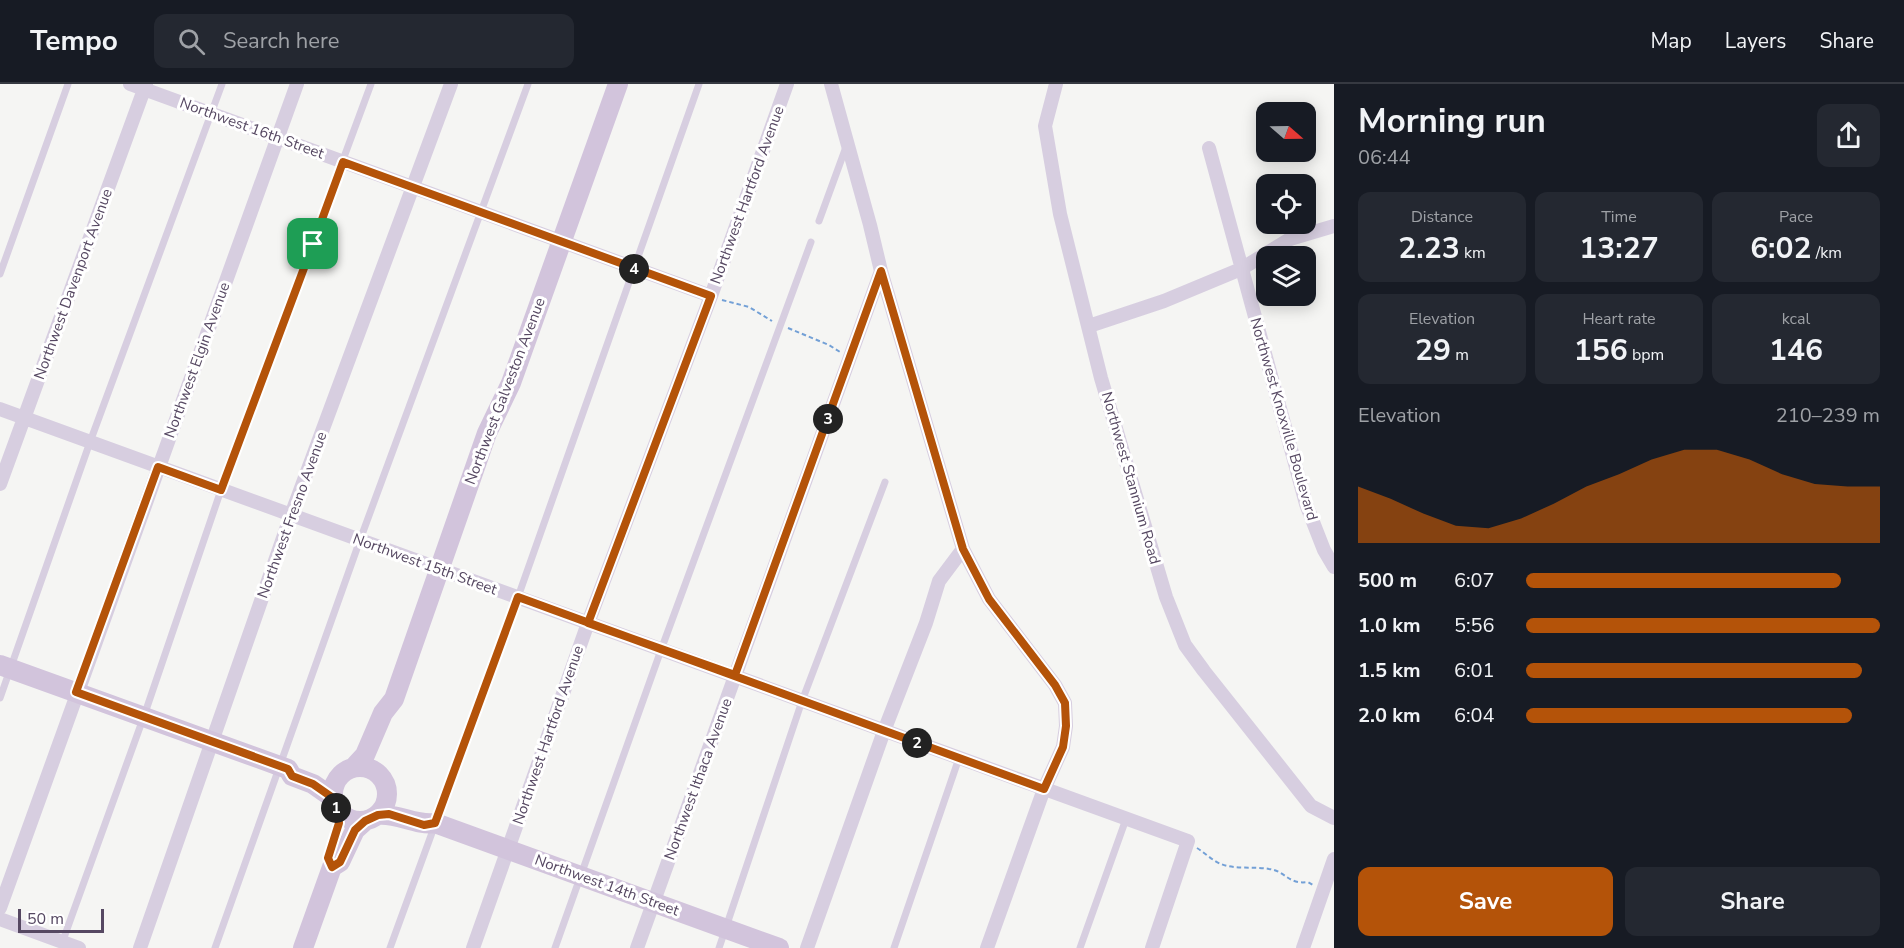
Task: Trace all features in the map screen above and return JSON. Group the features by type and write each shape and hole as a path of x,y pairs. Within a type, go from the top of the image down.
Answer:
{"street":[{"name":"Northwest 16th Street","path":"130,84 146,87 211,114 711,296"},
{"name":"Northwest Elgin Avenue","path":"0,908 297,84"},
{"name":"Northwest Fresno Avenue","path":"140,948 291,515 451,84"},
{"name":"Northwest Galveston Avenue","path":"350,769 365,755 383,714 394,699 487,433 511,383 618,84"},
{"name":"Northwest Hartford Avenue","path":"472,948 588,623 711,296 787,84"},
{"path":"831,84 881,271 963,549 989,599 1055,685 1065,703 1066,726 1063,747 1044,789 987,948"},
{"name":"Northwest Stannium Road","path":"1056,84 1045,126 1060,214 1101,378 1166,597 1185,645 1204,671 1311,806 1334,818"},
{"name":"Northwest Davenport Avenue","path":"0,484 146,87"},
{"name":"Northwest Knoxville Boulevard","path":"1209,148 1306,504 1324,550 1334,567"},
{"path":"1089,326 1164,301 1241,269 1290,239 1334,226"},
{"name":"Northwest Ithaca Avenue","path":"637,948 881,271"},
{"name":"Northwest 15th Street","path":"0,409 1188,841"},
{"path":"807,948 884,731 926,624 939,581 963,549"},
{"path":"5,666 284,768 292,776 313,784 350,820 371,818"},
{"name":"Northwest Galveston Avenue","path":"384,783 379,764 394,716 394,699"},
{"path":"284,768 296,765 329,774 350,769 369,768 384,783 386,804 355,830 340,862 332,867 303,948"},
{"path":"332,867 328,858 339,823 335,804 335,783 350,769"},
{"name":"Northwest 14th Street","path":"384,783 399,802 428,814 435,823"},
{"name":"Northwest 14th Street","path":"371,818 389,814 424,825 435,823 779,948"},
{"path":"1152,948 1188,841"},
{"path":"1303,948 1328,895 1334,859"},
{"path":"0,919 62,945 79,948"}],"lane":[{"path":"0,274 68,84"},
{"path":"0,698 5,666 222,84"},
{"path":"62,945 144,716 221,490 371,84"},
{"path":"215,948 284,768 360,540 528,84"},
{"path":"390,948 518,597 699,84"},
{"path":"819,221 848,144"},
{"path":"555,948 661,650 812,242"},
{"path":"719,948 802,701 885,482"},
{"path":"894,948 959,758"},
{"path":"1080,948 1126,819"}],"path":[{"path":"1188,841 1221,864 1278,871 1298,883 1308,882 1328,895"}],"route":[{"path":"313,244 221,490 158,467 76,692 288,769 292,776 325,791 333,798 338,811 339,823 328,858 332,867 340,862 355,830 365,821 378,815 389,814 403,817 424,825 435,823 518,597 661,650 735,675 1044,789 1063,747 1066,726 1065,703 1055,685 989,599 963,549 881,271 735,675 588,623 711,296 343,162 313,244"}]}
